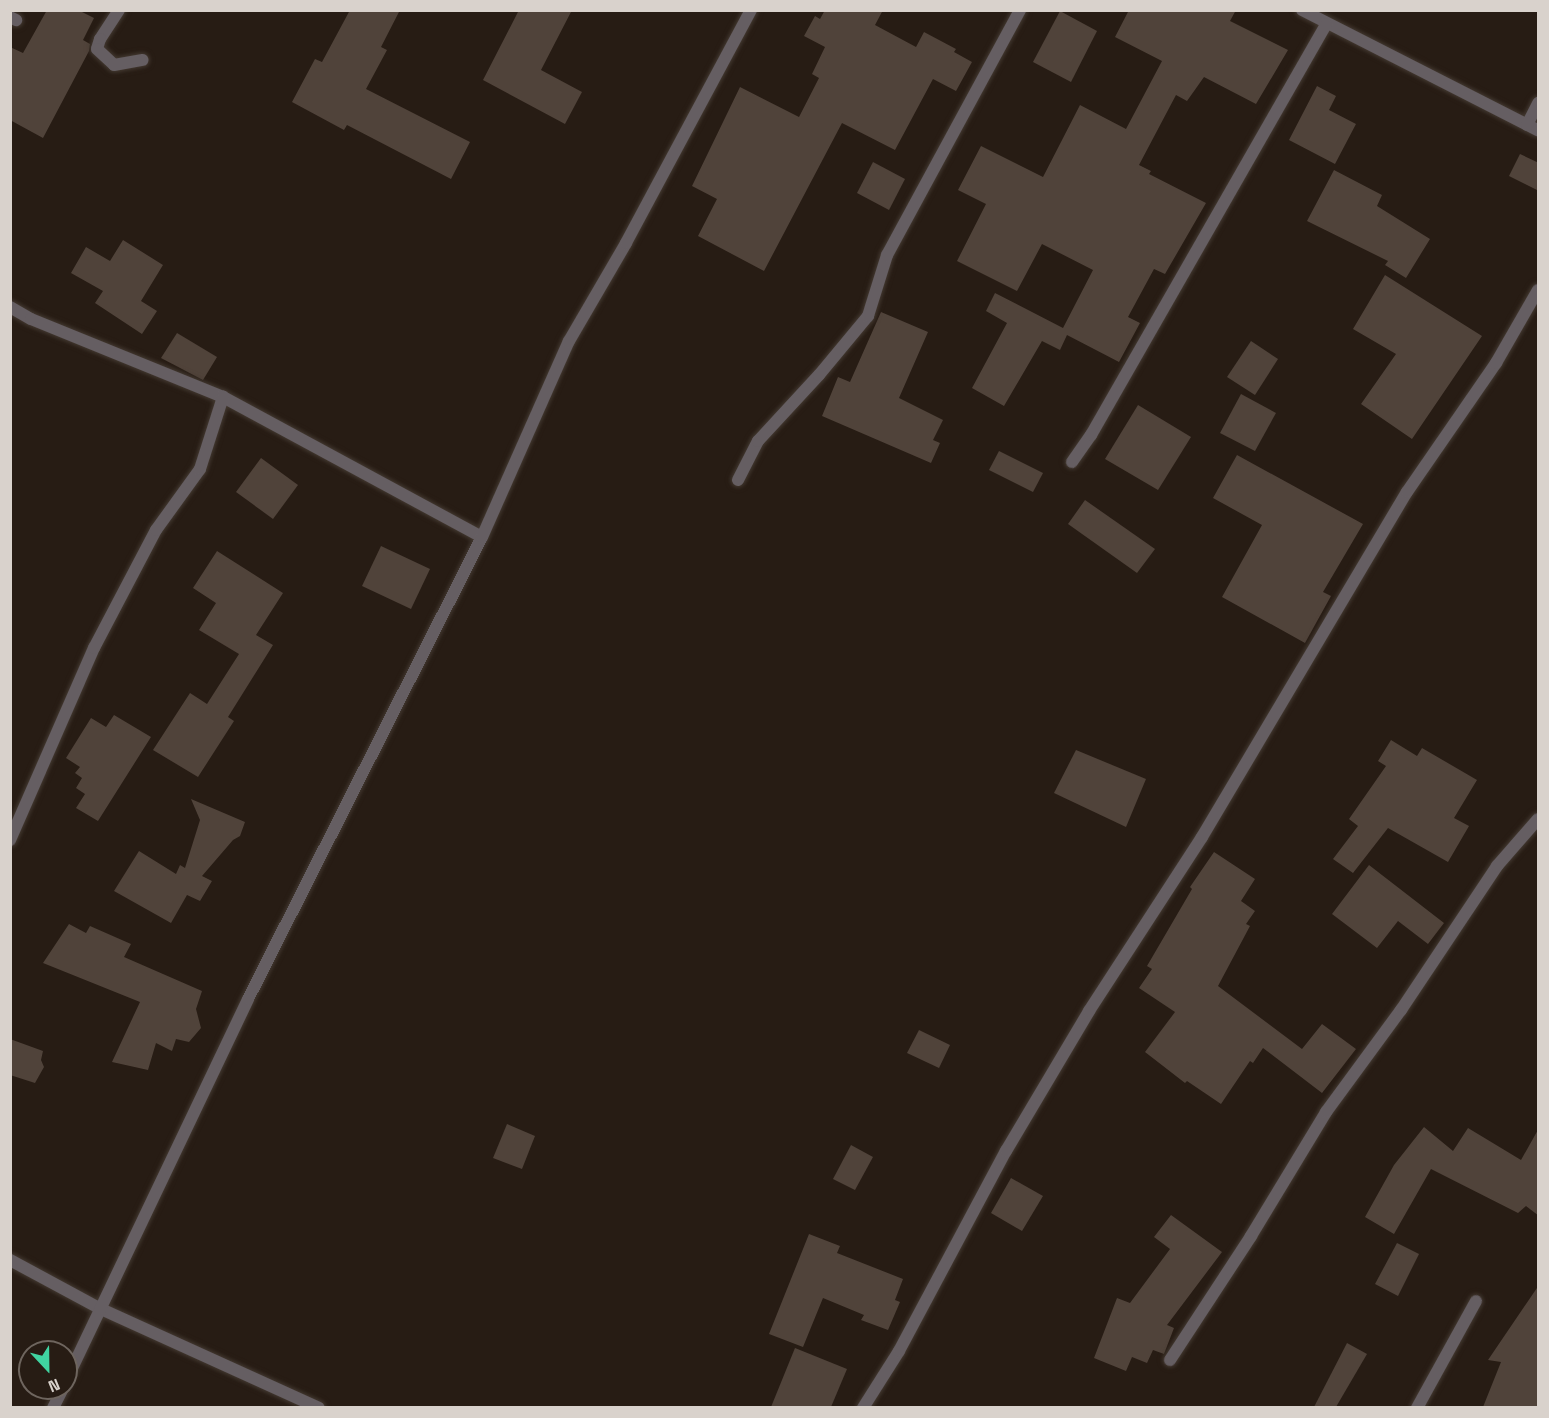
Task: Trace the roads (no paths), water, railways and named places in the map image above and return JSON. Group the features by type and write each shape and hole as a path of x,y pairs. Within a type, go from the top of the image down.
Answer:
{"street":[{"path":"119,10 100,39 97,50 114,65 143,60"},
{"path":"78,1357 248,999 482,537 569,341 626,243 751,10"},
{"path":"738,480 758,441 819,375 868,316 887,255 1020,10"},
{"path":"1302,10 1326,25 1533,128 1539,104"},
{"path":"1072,462 1097,425 1326,25"},
{"path":"863,1407 899,1351 1006,1151 1089,1011 1202,837 1407,492 1496,363 1539,290"},
{"path":"10,307 31,319 223,397 482,537"},
{"path":"10,840 94,648 156,530 200,469 223,397"},
{"path":"1170,1360 1251,1236 1326,1112 1401,1010 1497,866 1539,819"},
{"path":"10,1260 101,1310 319,1407"},
{"path":"1417,1407 1476,1301"}]}
